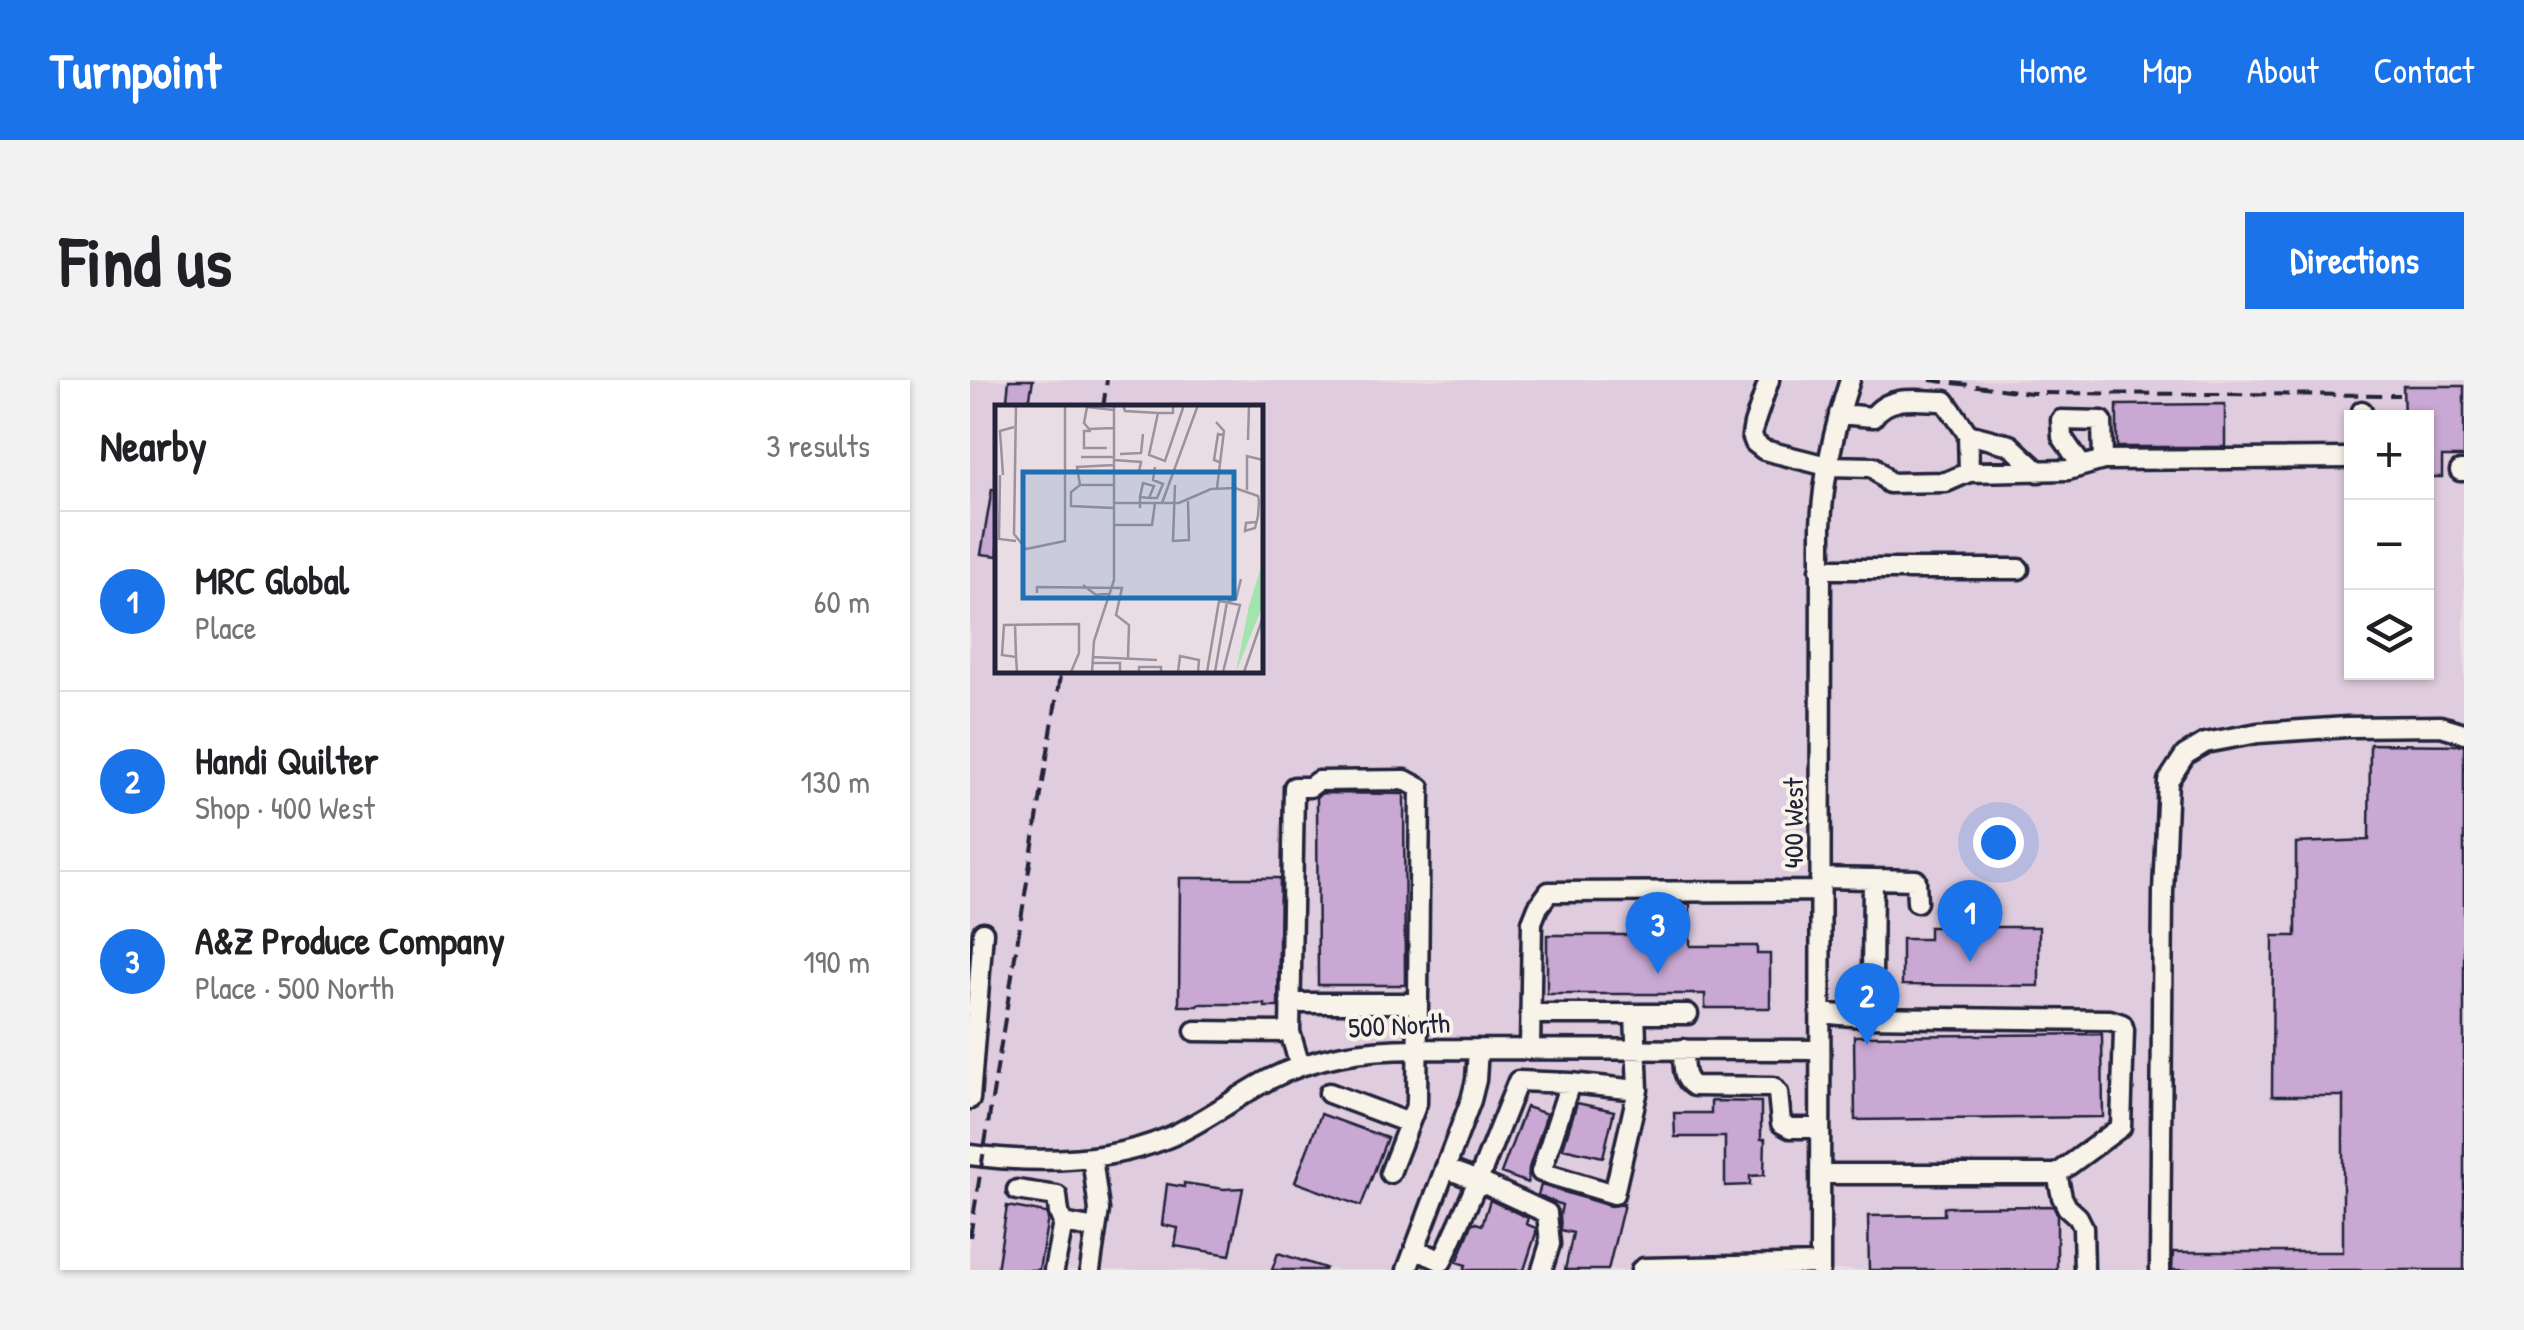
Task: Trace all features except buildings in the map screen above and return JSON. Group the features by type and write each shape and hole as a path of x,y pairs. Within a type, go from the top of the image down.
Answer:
{"street":[{"path":"1768,380 1754,424 1755,443 1764,450 1827,466 1874,467 1889,482 1946,482 1969,472 2068,470 2102,460 2344,458"},
{"name":"400 West","path":"1820,1267 1822,506 1827,466 1850,380"},
{"path":"1839,414 1872,417 1890,401 1944,401 1968,434 1969,472"},
{"path":"2082,466 2062,437 2061,420 2102,421 2102,460"},
{"path":"1968,434 2010,445 2039,472"},
{"path":"1820,569 2019,569"},
{"path":"2160,1270 2163,892 2168,781 2185,755 2205,743 2258,733 2441,726 2464,733"},
{"path":"1300,1066 1290,1032 1294,787 1310,787 1318,781 1405,780 1420,788 1417,1103 1390,1173"},
{"path":"1872,979 1873,879"},
{"path":"1530,1049 1532,922 1549,892 1916,880 1916,902"},
{"path":"970,1100 983,932"},
{"path":"1290,1002 1418,1003"},
{"path":"1820,1013 2110,1020 2122,1024 2124,1030 2121,1127 2057,1174 1820,1174"},
{"path":"1530,1014 1688,1014"},
{"path":"1541,1172 1614,1194 1638,1090 1635,1014"},
{"path":"1196,1031 1290,1032"},
{"path":"1406,1270 1474,1089 1478,1049"},
{"path":"1560,1049 1571,1083"},
{"path":"1683,1049 1684,1075 1694,1086 1773,1087 1778,1093 1781,1123 1790,1128 1820,1128"},
{"name":"500 North","path":"970,1155 1004,1159 1092,1157 1135,1148 1168,1138 1300,1066 1364,1050 1820,1050"},
{"path":"1527,1204 1587,1050"},
{"path":"1414,1249 1442,1261 1518,1081 1638,1090"},
{"path":"1329,1093 1409,1123"},
{"path":"1090,1270 1099,1210 1092,1157"},
{"path":"1445,1168 1547,1212 1550,1244 1542,1270"},
{"path":"2057,1174 2062,1197 2082,1227 2084,1270"},
{"path":"1017,1190 1057,1196 1063,1224 1054,1270"},
{"path":"1063,1224 1096,1228"},
{"path":"1641,1270 1717,1265 1820,1267"}],"shaded area":[{"path":"970,380 2464,380 2464,1270 970,1270"}],"railway":[{"path":"1103,405 1107,380"},
{"path":"1930,380 2031,393 2399,395"},
{"path":"970,1237 1061,672"}],"place":[{"name":"MRC Global","path":"1970,962"},
{"name":"A&Z Produce Company","path":"1658,974"},
{"name":"Handi Quilter","path":"1867,1045"}]}
